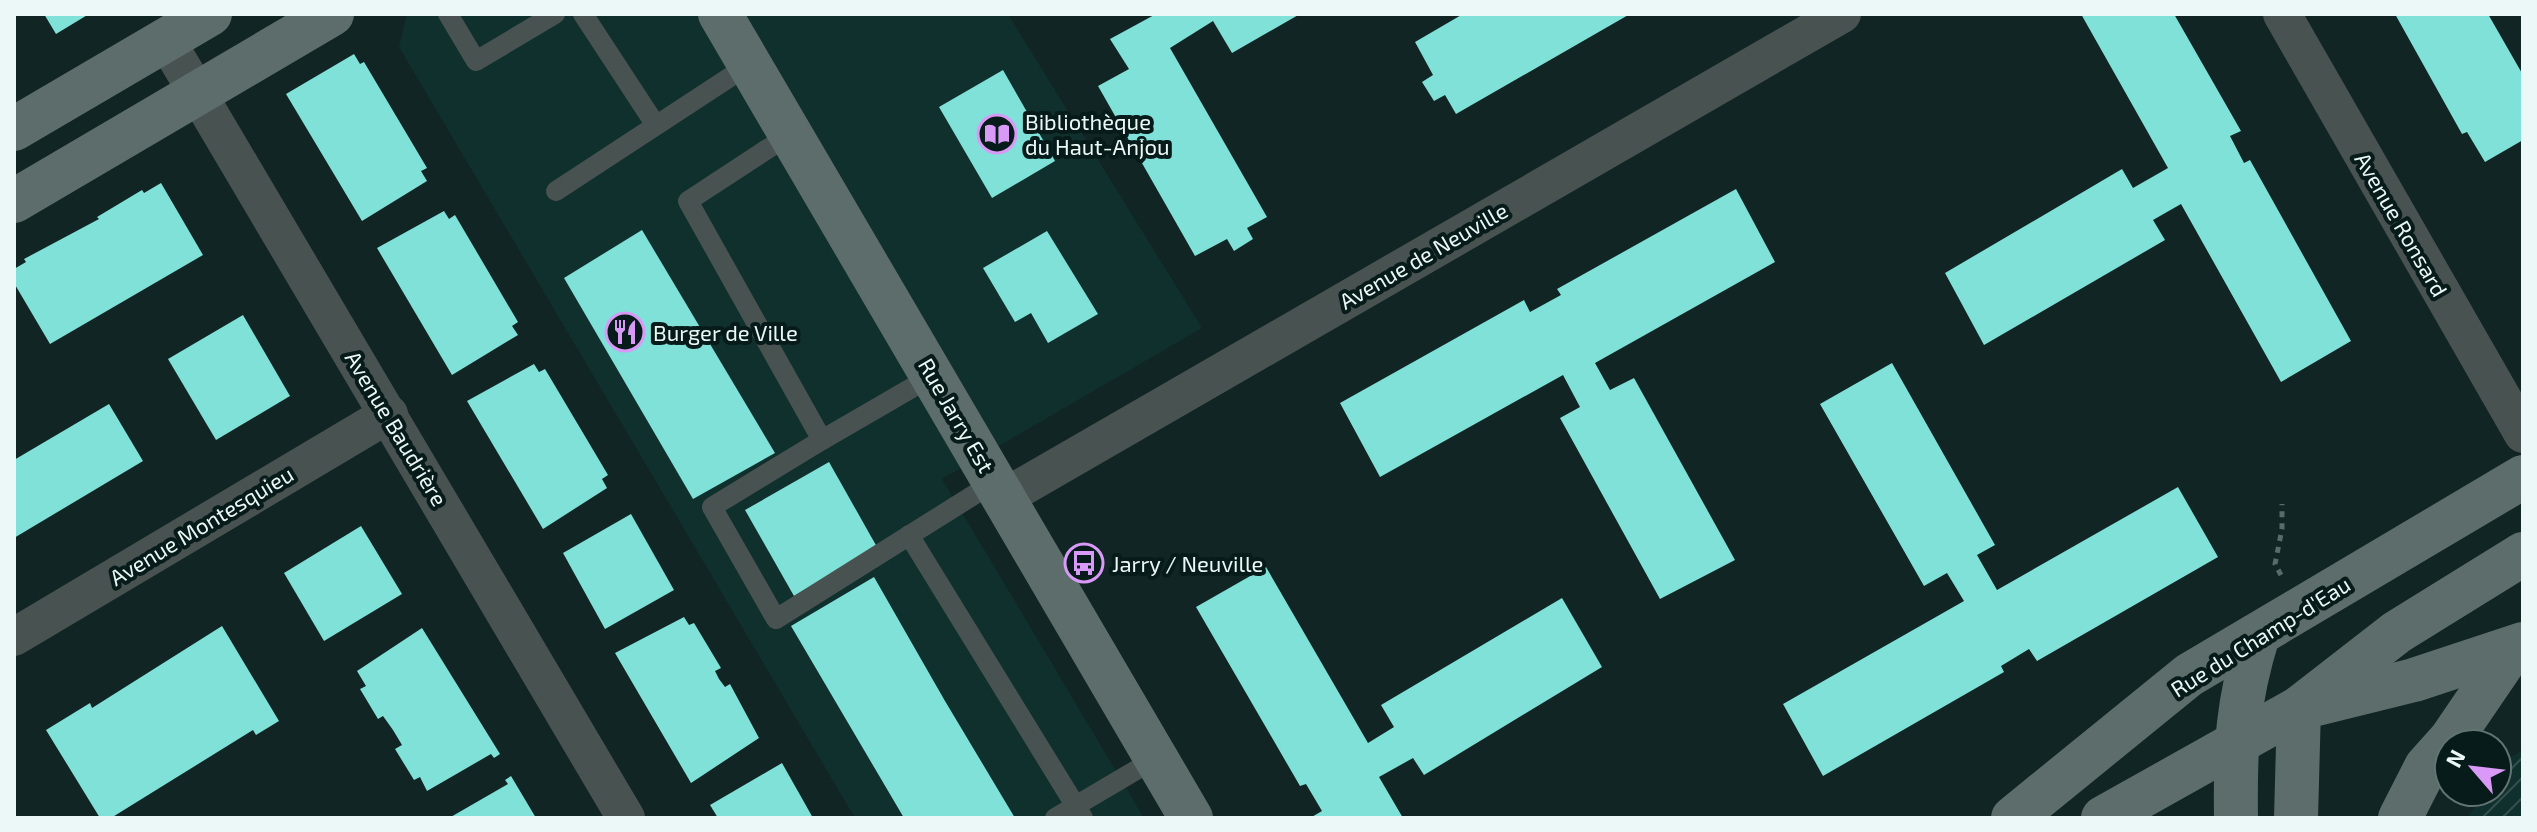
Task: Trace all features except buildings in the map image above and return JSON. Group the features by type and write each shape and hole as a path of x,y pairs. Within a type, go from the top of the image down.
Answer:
{"street":[{"path":"14,129 210,14"},
{"path":"14,201 332,14"},
{"name":"Rue Jarry Est","path":"720,14 1191,818"},
{"name":"Avenue de Neuville","path":"1000,489 1842,14"},
{"name":"Avenue Ronsard","path":"2282,14 2523,434"},
{"name":"Avenue Baudrière","path":"166,40 626,818"},
{"name":"Avenue Montesquieu","path":"14,637 389,414"},
{"name":"Rue du Champ-d'Eau","path":"2013,818 2189,675 2523,477"},
{"path":"2103,818 2299,708 2397,632 2523,554"},
{"path":"2236,818 2234,743 2239,701 2258,635"},
{"path":"2299,708 2414,680 2518,646"},
{"path":"2400,818 2426,767 2451,739 2518,646"},
{"path":"2296,818 2299,708"}],"lane":[{"path":"448,14 476,61 555,14"},
{"path":"583,14 655,124"},
{"path":"556,191 750,64"},
{"path":"792,133 688,201 822,440"},
{"path":"934,375 712,507 776,619 909,535 1000,489"},
{"path":"909,535 1079,812"},
{"path":"1055,818 1079,812 1155,759"}],"path":[{"path":"2282,504 2282,529 2275,564 2288,586"}],"shaded area":[{"path":"407,14 1008,14 1202,328 942,479 1144,818 855,818 399,47"},
{"path":"2523,750 2523,818 2468,818 2474,808 2513,808 2513,756"}],"place":[{"name":"Bibliothèque du Haut-Anjou","path":"997,134"},
{"name":"Burger de Ville","path":"625,332"},
{"name":"Jarry / Neuville","path":"1084,563"}]}
